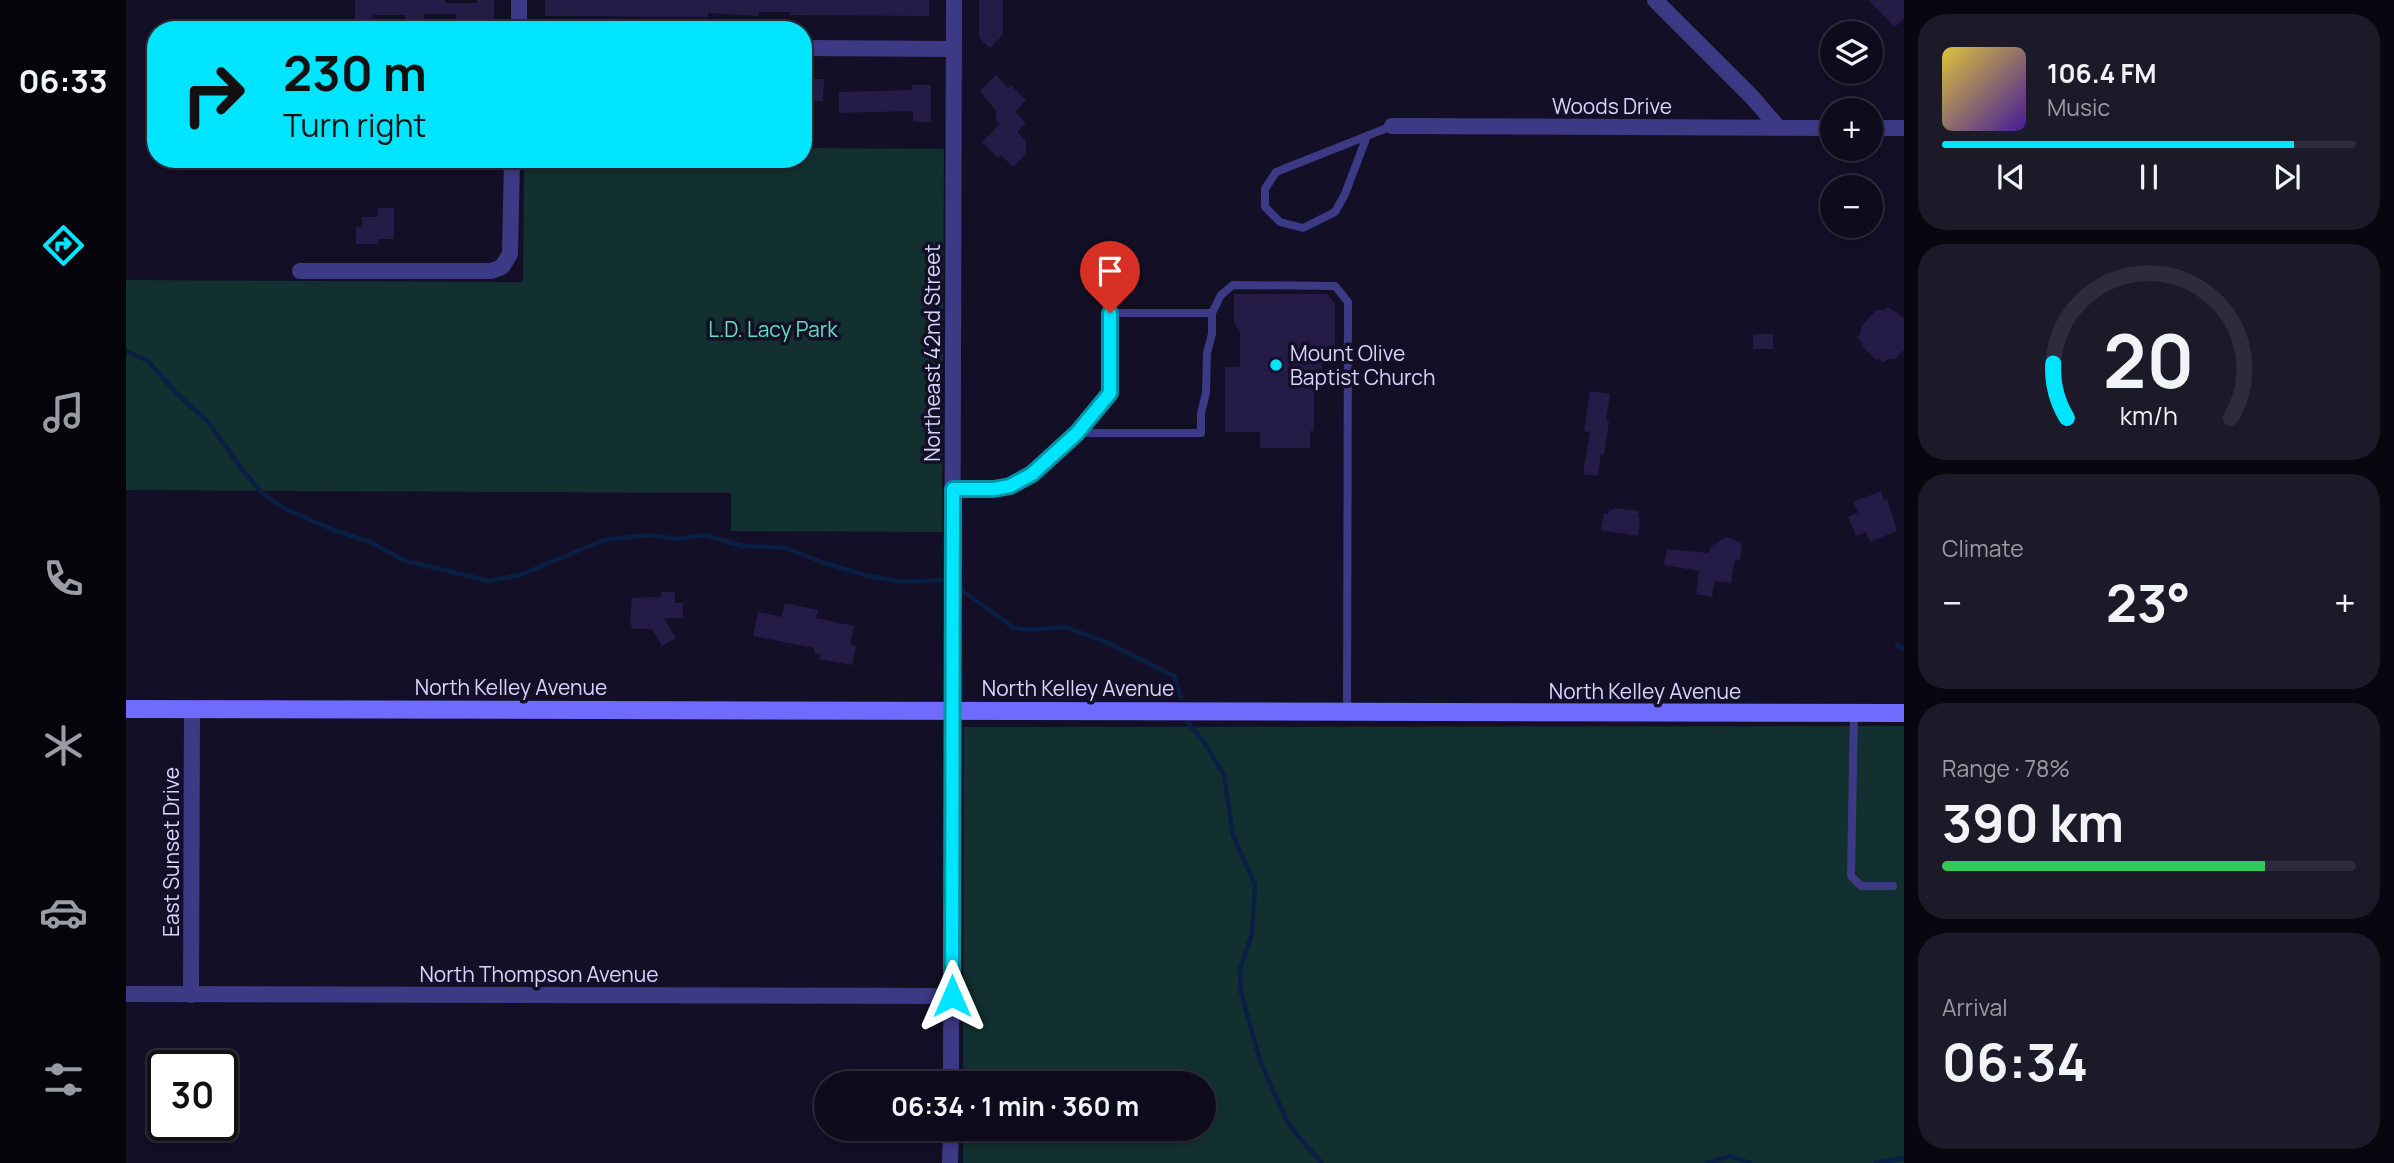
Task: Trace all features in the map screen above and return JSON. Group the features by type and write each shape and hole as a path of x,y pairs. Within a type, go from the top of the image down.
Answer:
{"street":[{"path":"519,0 519,21"},
{"name":"Northeast 42nd Street","path":"951,1071 954,0"},
{"path":"1655,0 1752,97 1778,127"},
{"path":"812,48 954,49"},
{"name":"Woods Drive","path":"1392,126 1820,128"},
{"path":"1883,128 1904,128"},
{"path":"300,271 491,271 502,267 510,254 512,168"},
{"name":"North Kelley Avenue","path":"126,709 1904,713"},
{"name":"East Sunset Drive","path":"191,995 192,709"},
{"name":"North Thompson Avenue","path":"126,994 952,996"},
{"path":"950,1163 951,1141"}],"lane":[{"path":"1367,136 1345,194 1335,212 1303,229 1280,222 1265,207 1265,188 1276,172 1392,126"},
{"path":"1077,433 1201,433 1212,313 1221,295 1233,285 1335,286 1348,302 1346,713"},
{"path":"953,489 994,489 1010,486 1032,474 1077,433 1110,393 1110,313 1212,313"},
{"path":"1854,713 1851,876 1861,886 1893,886"}],"green space":[{"name":"L.D. Lacy Park","path":"812,148 944,149 942,532 731,531 731,493 126,490 126,280 523,282 524,168 812,168"},
{"path":"1904,726 1904,1163 963,1163 963,1141 1216,1141 1216,1071 963,1071 964,727"}],"building":[{"path":"355,0 445,0 445,3 477,3 477,0 494,0 494,21 456,21 456,14 424,14 424,21 405,21 405,15 373,15 369,21 355,21"},
{"path":"545,0 929,0 929,16 790,15 790,12 759,12 759,16 708,13 708,17 545,16"},
{"path":"979,0 1003,0 1003,35 990,48 979,38"},
{"path":"1868,0 1904,0 1904,18 1895,27"},
{"path":"996,75 1008,88 1011,85 1026,100 1015,112 1026,123 1017,132 1026,141 1026,154 1013,167 1001,155 998,158 982,142 1000,124 996,121 996,111 980,91"},
{"path":"812,79 824,79 823,101 812,101"},
{"path":"912,85 931,85 931,122 913,122 913,111 839,113 839,92 912,90"},
{"path":"378,208 394,208 394,239 378,239 378,244 356,244 356,227 362,227 362,217 377,217"},
{"path":"1234,294 1327,294 1335,304 1335,352 1322,352 1322,384 1314,384 1314,431 1310,431 1310,448 1260,448 1260,432 1225,432 1225,367 1240,367 1240,331 1234,323"},
{"path":"1888,307 1904,318 1904,350 1895,359 1887,359 1883,363 1862,346 1857,337 1861,334 1861,327 1876,310 1885,310"},
{"path":"1753,334 1773,334 1773,349 1753,349"},
{"path":"1590,391 1610,394 1606,420 1609,421 1598,476 1583,474 1590,432 1584,431"},
{"path":"1881,491 1884,500 1887,499 1897,531 1870,542 1866,532 1856,536 1848,517 1858,513 1853,502"},
{"path":"1614,508 1639,511 1638,536 1601,530 1604,513 1608,514 1609,510"},
{"path":"1726,537 1742,543 1740,560 1735,559 1731,583 1715,581 1712,597 1696,594 1699,571 1664,565 1667,549 1709,553 1710,547"},
{"path":"661,592 675,592 675,603 683,603 683,618 664,618 676,638 662,646 652,629 632,629 630,621 632,598 661,597"},
{"path":"785,603 818,610 816,618 854,626 850,645 856,646 852,665 819,659 820,654 814,653 814,648 753,636 758,612 782,617"}],"waterway":[{"path":"126,351 148,361 176,393 209,423 263,494 283,508 370,542 403,560 489,581 520,575 604,540 649,535 677,539 705,535 743,546 787,548 868,576 902,582 941,580"},
{"path":"960,589 1014,628 1030,630 1065,627 1104,641 1174,676 1181,698"},
{"path":"1897,645 1904,649"},
{"path":"1188,723 1205,743 1224,775 1233,835 1255,885 1252,934 1240,969 1241,992 1260,1061 1286,1119 1322,1163"},
{"path":"1707,1163 1731,1156 1750,1163"},
{"path":"1876,1163 1904,1158"}],"place":[{"name":"Mount Olive Baptist Church","path":"1276,365"}],"route":[{"path":"952,996 953,489 994,489 1010,486 1032,474 1077,433 1110,393 1110,313"}]}
